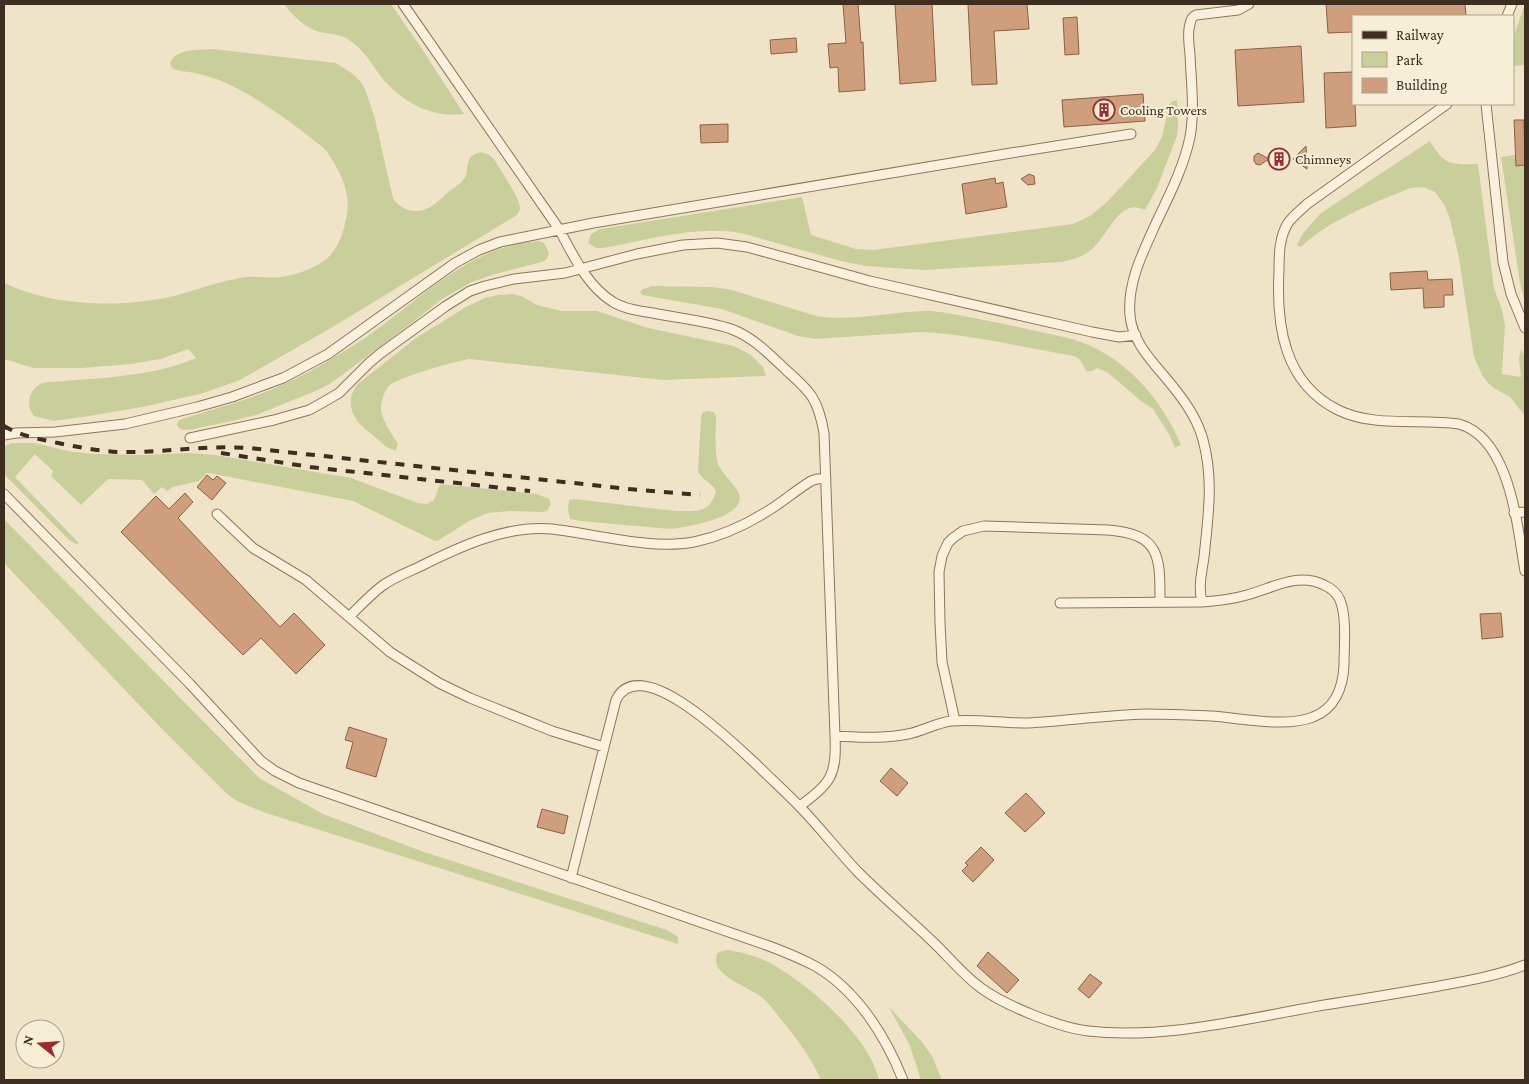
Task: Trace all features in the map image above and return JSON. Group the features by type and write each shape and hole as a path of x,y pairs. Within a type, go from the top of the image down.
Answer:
{"lane":[{"path":"403,4 559,229 581,269 607,297 625,307 730,328 740,332 757,343 794,377 809,392 818,405 824,432 835,764 830,778 820,791 800,806"},
{"path":"1202,602 1200,580 1209,509 1209,473 1203,439 1192,413 1146,352 1136,335 1130,314 1130,303 1134,278 1185,157 1191,132 1190,22 1196,15 1238,10 1249,4"},
{"path":"1446,105 1307,204 1288,223 1283,235 1280,255 1278,295 1280,323 1287,351 1298,374 1310,390 1338,410 1368,418 1459,424 1473,429 1484,439 1494,452 1508,486 1525,571"},
{"path":"1486,105 1503,262 1511,294 1525,328"},
{"path":"4,435 55,432 125,424 197,407 283,378 321,358 443,271 474,253 500,242 559,229 1131,134"},
{"path":"190,438 247,427 294,415 309,410 330,399 339,393 381,353 470,291 499,282 565,273 637,254 701,243 730,244 767,252 870,281 1097,333 1119,337 1136,335"},
{"path":"349,617 373,593 394,579 444,555 491,536 509,531 536,528 640,542 693,542 739,527 774,507 811,481 826,478"},
{"path":"4,494 190,684 261,761 275,771 299,783 769,946 801,959 816,967 837,983 868,1016 892,1052 903,1080"},
{"path":"1514,513 1525,512"},
{"path":"217,514 253,548 306,580 390,652 439,683 470,698 544,728 604,747"},
{"path":"955,721 942,662 939,572 944,549 952,538 963,531 972,528 995,526 1108,530 1135,534 1147,542 1158,559 1160,602"},
{"path":"835,736 864,737 905,734 955,721 1029,722 1155,714 1298,722 1313,717 1327,709 1333,703 1338,693 1343,674 1344,624 1340,599 1332,590 1319,582 1300,579 1248,595 1202,602 1060,603"},
{"path":"571,878 616,700 622,691 637,686 654,689 673,698 708,722 739,749 800,806 860,874 980,988 1025,1011 1063,1026 1102,1032 1193,1028 1454,984 1501,973 1525,965"}],"green space":[{"path":"284,4 391,4 464,114 439,114 416,106 387,83 356,45 344,37 309,28 295,17"},
{"path":"1525,4 1525,65 1514,66 1514,35"},
{"path":"213,49 336,63 353,74 364,87 374,115 393,198 405,209 420,211 435,204 463,180 470,158 476,153 482,152 494,159 517,198 519,211 517,215 331,328 240,380 200,394 142,407 54,421 34,416 29,402 31,393 42,383 160,370 196,358 188,349 161,359 131,364 82,368 33,368 4,359 4,283 23,291 66,301 110,303 154,300 240,278 276,277 298,273 324,261 339,242 345,225 348,201 341,175 325,149 286,119 247,94 222,81 176,70 170,64 176,55 182,52"},
{"path":"1177,100 1177,136 1157,188 1145,210 1133,207 1124,211 1089,252 1075,259 1063,262 924,270 866,266 841,261 741,233 724,231 689,232 603,248 596,248 588,243 591,234 600,229 802,197 811,235 856,249 873,250 1073,224 1090,216 1107,202 1155,150 1162,137 1169,105"},
{"path":"1430,141 1440,155 1449,162 1478,164 1494,288 1505,325 1502,374 1521,377 1519,359 1521,349 1525,357 1525,416 1510,397 1488,383 1474,357 1459,258 1450,219 1445,206 1435,192 1423,187 1411,188 1340,219 1300,247 1297,245 1303,233 1321,213"},
{"path":"1525,153 1525,303 1520,283 1501,157"},
{"path":"539,241 544,243 549,253 547,259 472,282 442,299 328,385 256,415 194,429 183,430 178,427 178,421 182,419 255,396 317,367 369,335 460,268 485,255 511,245"},
{"path":"652,286 712,287 732,290 816,316 830,318 916,311 942,312 1072,339 1091,346 1124,366 1151,394 1163,410 1181,445 1175,448 1169,434 1153,409 1107,372 1097,368 1090,372 1087,371 1075,356 939,333 920,332 816,339 798,336 722,309 642,295 640,292 643,289"},
{"path":"512,294 521,296 537,305 562,311 597,311 648,328 734,346 751,355 763,367 766,376 663,380 469,359 413,375 388,387 383,397 381,409 385,423 398,444 396,450 385,446 358,422 352,412 351,397 359,383 416,338 466,307 485,298"},
{"path":"703,412 714,412 716,416 717,461 739,494 739,502 734,509 713,520 670,529 570,519 568,510 569,500 574,499 675,511 701,510 710,504 716,491 698,472 701,417"},
{"path":"12,443 34,443 73,452 95,454 188,453 215,455 351,478 418,503 427,504 434,500 440,484 537,494 549,499 551,504 547,511 543,512 510,511 488,513 469,521 435,541 353,501 209,473 199,481 173,487 167,491 162,487 154,494 142,480 108,479 81,505 51,476 53,471 35,454 15,477 79,543 76,544 69,540 4,474 4,446"},
{"path":"4,519 259,778 323,814 424,852 667,930 678,937 678,944 263,812 237,801 227,794 160,727 4,563"},
{"path":"728,950 753,956 770,963 790,975 822,1000 838,1015 864,1047 879,1080 821,1080 802,1047 767,1003 760,996 727,977 718,968 716,962 717,953"},
{"path":"889,1007 922,1042 932,1056 942,1080 921,1080 910,1046"}],"building":[{"path":"843,4 858,4 861,43 863,42 865,90 839,92 838,67 830,68 828,44 846,43"},
{"path":"895,4 932,4 936,81 900,84"},
{"path":"968,4 1027,4 1029,29 994,31 997,84 972,85"},
{"path":"1326,4 1465,4 1466,15 1352,15 1352,32 1328,33"},
{"path":"1077,17 1079,54 1065,55 1063,18"},
{"path":"796,38 797,52 771,54 770,40"},
{"path":"1301,46 1304,102 1238,106 1235,50"},
{"path":"1352,72 1352,105 1355,105 1356,126 1326,128 1324,73"},
{"name":"Cooling Towers","path":"1143,94 1145,121 1064,127 1062,100"},
{"path":"1514,120 1524,120 1525,165 1516,166"},
{"path":"728,124 728,142 701,143 700,125"},
{"path":"1306,146 1307,169 1293,159"},
{"path":"1258,153 1269,159 1260,165 1256,164 1254,156"},
{"name":"Chimneys","path":"1277,154 1282,154 1289,158 1282,164 1277,165 1270,160"},
{"path":"1029,174 1034,176 1035,184 1028,185 1021,179"},
{"path":"995,178 996,184 1003,182 1007,207 966,214 962,184"},
{"path":"1427,271 1428,280 1452,279 1453,295 1444,295 1444,307 1424,308 1423,288 1391,290 1390,273"},
{"path":"207,475 213,480 217,476 226,483 212,500 197,487"},
{"path":"185,493 193,502 178,518 280,627 294,613 325,645 296,674 261,638 243,655 121,532 156,496 169,509"},
{"path":"1501,613 1503,637 1482,639 1480,614"},
{"path":"349,727 387,739 376,777 346,768 353,742 345,740"},
{"path":"891,768 908,783 897,796 880,781"},
{"path":"1026,793 1045,813 1025,832 1005,813"},
{"path":"542,809 568,816 564,834 537,827"},
{"path":"981,847 994,860 973,882 962,871 968,865 965,863"},
{"path":"988,952 1019,980 1007,993 977,966"},
{"path":"1090,974 1102,983 1089,998 1078,989"}],"railway":[{"path":"4,426 37,438 103,451 135,452 233,447 249,448 700,495"},
{"path":"221,453 310,467 530,491"}],"place":[{"name":"Cooling Towers","path":"1104,110"},
{"name":"Chimneys","path":"1279,159"}]}
